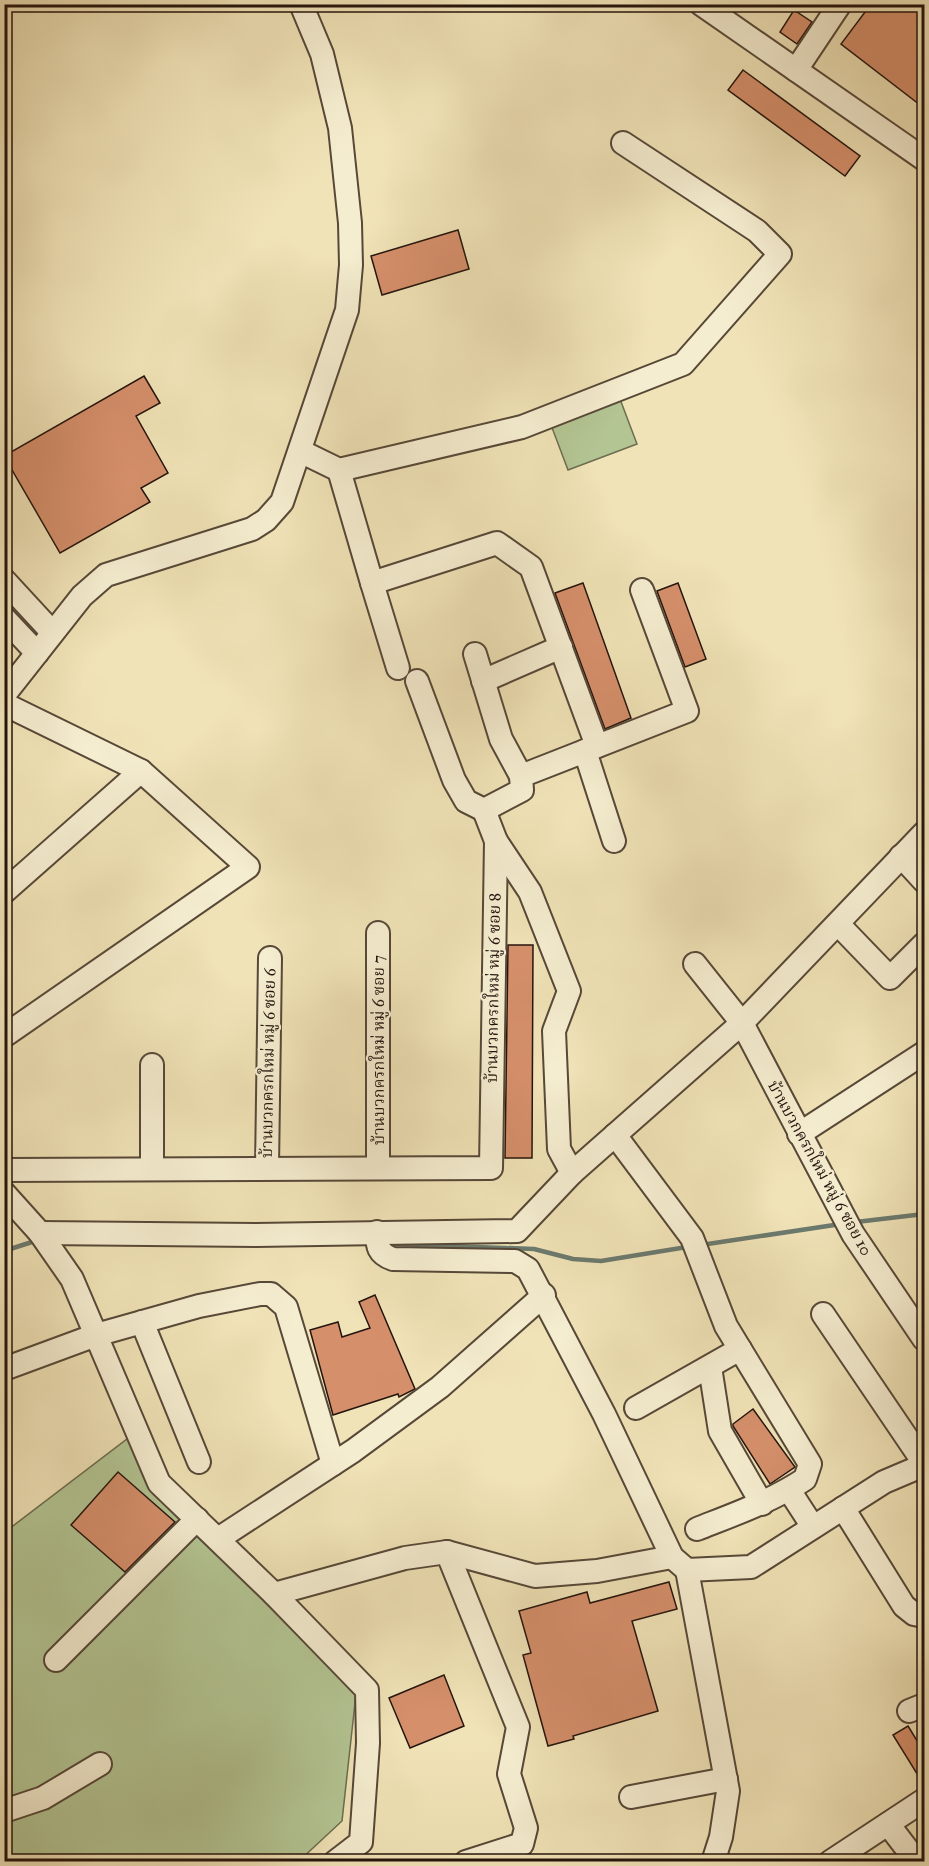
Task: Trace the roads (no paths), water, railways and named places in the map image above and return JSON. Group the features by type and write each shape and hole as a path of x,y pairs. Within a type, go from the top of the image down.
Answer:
{"street":[{"path":"4,694 82,596 106,575 252,530 266,520 282,501 347,310 351,265 350,223 340,128 322,54 301,4"},
{"path":"701,4 924,159"},
{"path":"796,70 840,4"},
{"path":"300,451 339,470 522,427 683,364 780,254 757,231 623,143"},
{"path":"339,470 398,668"},
{"path":"372,583 497,543 531,567 561,647 591,748 614,841"},
{"path":"4,580 52,632"},
{"path":"521,776 687,711 642,590"},
{"path":"4,618 37,653"},
{"path":"483,681 561,647"},
{"path":"417,681 454,780 466,801 484,810 522,790 521,776 501,740 475,654"},
{"path":"4,704 141,771 248,867 4,1036"},
{"path":"4,892 141,771"},
{"name":"บ้านบวกครกใหม่ หมู่ 6 ซอย 8","path":"378,1167 491,1168 496,841 484,810"},
{"path":"40,1233 256,1235 517,1231 572,1173 742,1023 924,833"},
{"path":"496,841 530,892 569,991 554,1031 559,1149 572,1173"},
{"path":"901,856 924,881"},
{"path":"838,924 890,978 924,944"},
{"name":"บ้านบวกครกใหม่ หมู่ 6 ซอย 7","path":"378,933 378,1167"},
{"name":"บ้านบวกครกใหม่ หมู่ 6 ซอย 6","path":"267,1168 270,958"},
{"name":"บ้านบวกครกใหม่ หมู่ 6 ซอย 10","path":"695,964 742,1023 857,1240 924,1339"},
{"path":"799,1134 924,1053"},
{"path":"152,1065 152,1168"},
{"path":"615,1135 692,1238 726,1326 810,1464 806,1479 789,1490 762,1504 697,1529"},
{"path":"4,1170 378,1167"},
{"path":"4,1193 40,1233 72,1279 159,1483 274,1594 367,1690 368,1743 361,1842 335,1862"},
{"path":"377,1232 377,1246 384,1256 393,1259 515,1261 528,1269 544,1295 679,1564 728,1791 721,1837 713,1862"},
{"path":"4,1369 96,1335 142,1322 199,1306 260,1294 271,1294 286,1307 333,1464"},
{"path":"218,1539 333,1464 440,1387 544,1295"},
{"path":"274,1594 405,1558 447,1552 535,1576 679,1564 751,1567 884,1482 924,1464 823,1314"},
{"path":"142,1322 199,1462"},
{"path":"636,1408 740,1349"},
{"path":"710,1367 720,1431 762,1504"},
{"path":"789,1490 813,1527"},
{"path":"843,1508 904,1606 914,1614 924,1616"},
{"path":"56,1660 197,1519"},
{"path":"447,1552 518,1727 510,1774 526,1828 522,1844 466,1862"},
{"path":"4,1811 43,1798 100,1764"},
{"path":"631,1797 726,1779"},
{"path":"830,1862 924,1800"},
{"path":"888,1824 917,1862"}],"waterway":[{"path":"856,1222 924,1214"},
{"path":"701,1245 841,1224"},
{"path":"4,1251 32,1242"},
{"path":"396,1244 534,1249 573,1259 601,1261 687,1247"}]}
